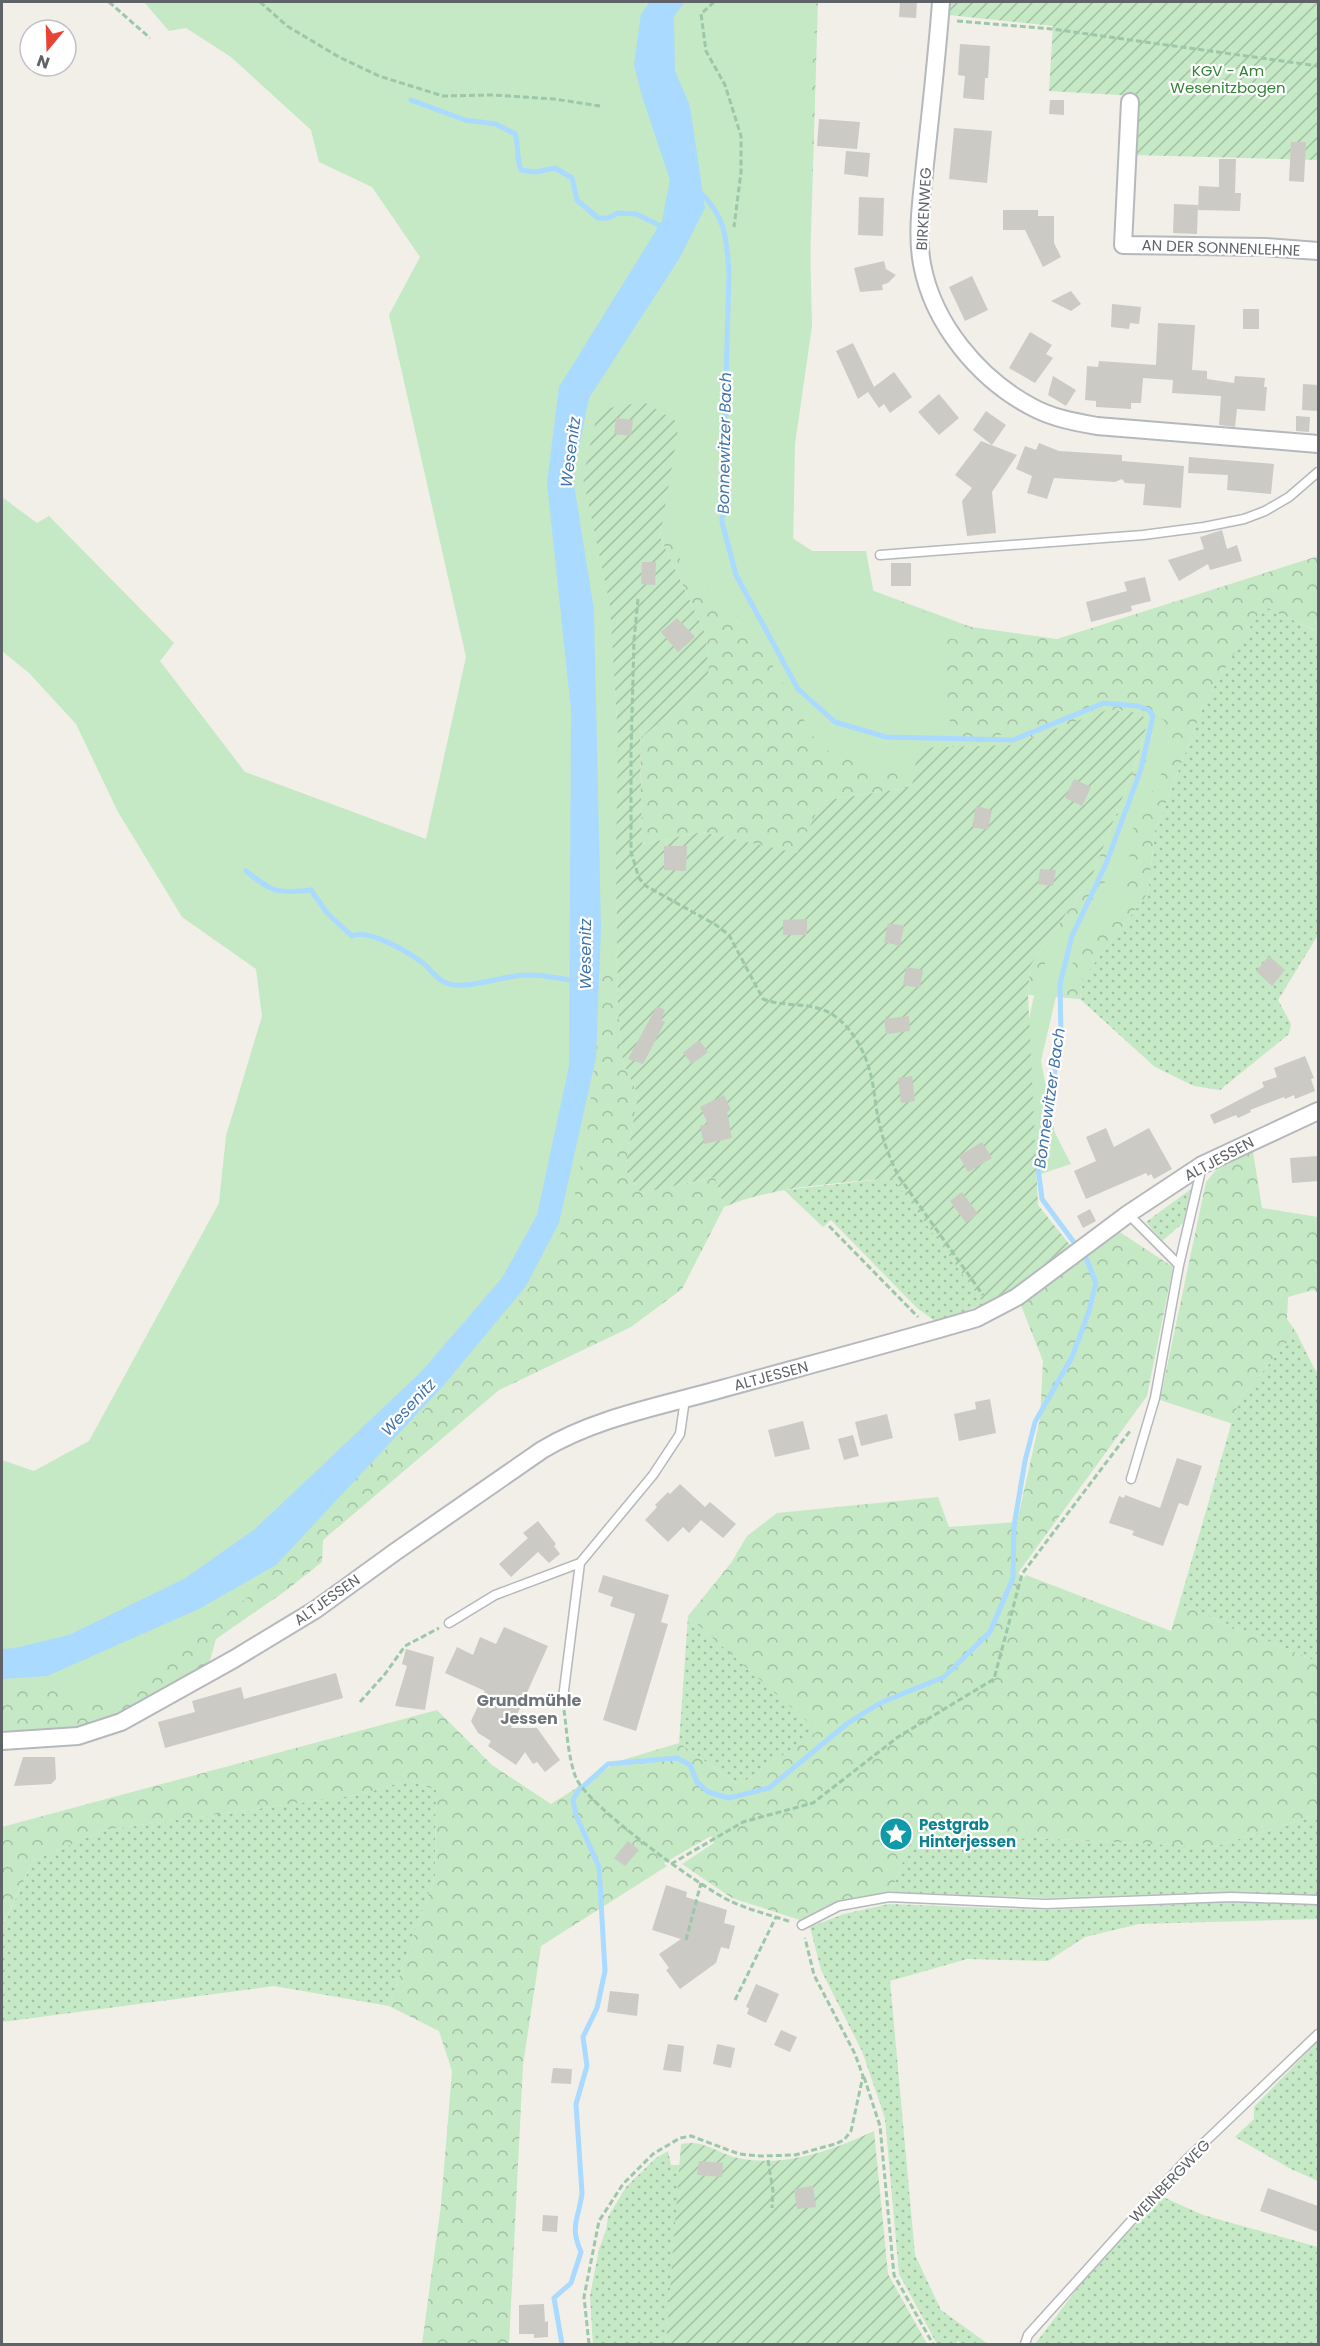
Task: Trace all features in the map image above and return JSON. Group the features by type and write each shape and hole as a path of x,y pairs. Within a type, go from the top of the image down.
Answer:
{"street":[{"name":"BIRKENWEG","path":"941,2 923,188 922,262 927,285 936,308 963,350 1007,391 1033,408 1064,419 1097,426 1318,444"},
{"name":"AN DER SONNENLEHNE","path":"1130,102 1123,245 1265,247 1318,251"},
{"name":"ALTJESSEN","path":"2,1741 78,1736 121,1722 234,1659 315,1610 395,1552 565,1436 686,1399 976,1318 1017,1297 1128,1214 1202,1165 1318,1111"}],"lane":[{"path":"880,555 1143,535 1204,527 1244,519 1265,511 1289,497 1318,472"},
{"path":"1131,1479 1155,1398 1179,1265 1202,1165"},
{"path":"1128,1214 1179,1265"},
{"path":"449,1623 495,1595 580,1563 653,1475 680,1434 686,1399"},
{"path":"563,1698 580,1563"},
{"path":"802,1925 839,1906 889,1897 1046,1904 1231,1897 1318,1900"},
{"name":"WEINBERGWEG","path":"1025,2344 1028,2335 1187,2159 1318,2034"}],"path":[{"path":"109,2 150,39"},
{"path":"260,2 287,26 339,57 379,76 443,96 493,95 554,99 600,106"},
{"path":"714,2 701,14 701,26 706,51 725,85 741,136 741,172 734,226"},
{"path":"940,20 1052,29 1318,66"},
{"path":"638,599 634,640 631,764 632,852 639,878 646,886 716,925 729,935 763,999 773,1003 813,1006 828,1012 852,1032 870,1070 879,1125 889,1157 899,1177 993,1309"},
{"path":"829,1226 933,1331"},
{"path":"671,1864 743,1822 813,1803 897,1737 994,1679 1022,1574 1134,1426"},
{"path":"360,1702 405,1647 449,1623"},
{"path":"563,1698 571,1758 577,1779 593,1800 671,1864 730,1901 802,1925 814,1975 855,2054 880,2126 894,2275 933,2344"},
{"path":"686,1940 701,1883"},
{"path":"735,2000 776,1917"},
{"path":"589,2344 584,2297 599,2221 623,2184 645,2162 664,2146 680,2138 691,2136 739,2154 759,2156 795,2154 835,2144 844,2140 851,2131 863,2076"},
{"path":"768,2160 773,2191 772,2208"}],"green space":[{"path":"144,2 816,2 808,151 812,326 795,444 793,551 866,551 874,594 977,631 976,643 942,637 953,753 1005,733 1039,742 1073,725 1096,709 1136,711 1164,720 1171,746 1158,783 1135,817 1122,907 1086,939 1057,992 1041,1061 1055,1133 1071,1164 1032,1177 1021,1059 1033,1000 1051,946 1090,908 1106,880 1113,826 1131,784 1145,766 1149,746 1142,737 910,777 820,748 751,628 687,571 656,517 613,636 621,838 612,963 594,975 593,987 601,1002 588,1128 573,1204 547,1265 513,1309 396,1442 346,1480 252,1594 190,1642 143,1673 119,1698 94,1704 38,1684 2,1686 2,1460 34,1471 89,1441 219,1203 226,1136 262,1016 256,969 182,917 118,812 76,724 29,673 2,651 2,497 37,523 49,516 174,643 160,661 245,772 426,839 466,657 389,315 420,257 372,187 319,162 311,130 231,57 186,28 169,31"},
{"path":"685,2 818,2 809,299 783,532 874,591 971,627 1057,639 1318,556 1318,641 1314,630 1263,606 1205,702 1155,831 1148,893 1083,978 1080,999 1028,995 1030,966 1092,876 1137,760 1147,723 1107,711 1011,745 912,787 822,801 797,854 702,832 642,844 640,739 709,679 706,635 660,537 679,423 610,605 618,739 616,863 618,1011 623,1062 638,1095 625,1169 641,1193 715,1177 724,1207 682,1289 631,1327 499,1390 323,1540 322,1562 284,1592 216,1639 209,1664 119,1715 78,1729 2,1733 2,1679 594,610"},
{"name":"KGV - Am Wesenitzbogen","path":"950,2 1318,2 1318,160 1134,155 1136,96 1049,91 1053,26 949,15"},
{"path":"644,402 679,423 660,537 706,635 709,679 640,739 642,844 702,832 797,853 822,801 912,787 918,748 1012,745 1107,710 1141,713 1147,723 1137,760 1092,876 1030,966 1028,995 1038,1205 1070,1245 1015,1287 984,1304 893,1178 786,1190 724,1207 715,1177 641,1193 625,1169 638,1095 623,1062 618,1011 616,863 618,739 610,605 583,478 598,410"},
{"path":"1263,605 1315,631 1318,641 1318,935 1278,1000 1291,1024 1289,1034 1220,1090 1194,1086 1155,1067 1080,999 1083,978 1148,893 1155,831 1205,702"},
{"path":"1253,1152 1262,1208 1318,1217 1318,1293 1313,1290 1288,1297 1287,1319 1296,1332 1238,1401 1233,1424 1160,1400 1206,1182 1217,1169"},
{"path":"893,1178 984,1304 936,1322 917,1308 831,1220 823,1227 784,1190"},
{"path":"1191,1189 1183,1223 1162,1241 1146,1222"},
{"path":"1115,1229 1173,1267 1147,1396 1018,1573 1024,1578 1026,1575 1171,1631 1179,1604 1318,1662 1318,1815 1213,1847 1035,1838 911,1841 891,1892 837,1902 800,1920 732,1898 682,1864 714,1843 711,1836 664,1863 667,1866 541,1946 523,2065 509,2344 422,2344 441,2205 452,2071 439,2031 389,2006 435,1876 436,1790 408,1780 363,1794 104,1830 33,1861 2,1927 2,1827 437,1710 492,1765 551,1804 619,1761 679,1743 739,1785 818,1731 688,1616 731,1563 747,1536 777,1513 938,1497 949,1527 1017,1522 1040,1419 1043,1361 1020,1303"},
{"path":"1296,1332 1318,1373 1318,1662 1179,1604 1238,1401"},
{"path":"688,1616 819,1731 739,1785 679,1743"},
{"path":"408,1780 436,1790 435,1876 389,2006 274,1986 2,2022 2,1928 33,1861 104,1830 363,1794"},
{"path":"1318,1815 1318,1896 1233,1892 1049,1898 891,1892 911,1841 1035,1838 1213,1847"},
{"path":"1233,1902 1318,1905 1318,1919 1139,1924 1085,1937 1048,1961 967,1959 890,1981 915,2255 941,2310 988,2344 962,2344 958,2341 955,2344 937,2344 899,2274 885,2118 862,2051 821,1970 810,1927 844,1914 889,1904 1047,1910"},
{"path":"1318,2041 1318,2181 1291,2169 1235,2137 1254,2119 1254,2107"},
{"path":"874,2131 888,2274 927,2344 666,2344 681,2144 697,2143 738,2158 773,2161 825,2151"},
{"path":"668,2151 671,2165 680,2165 666,2344 593,2344 590,2296 608,2217 626,2187 656,2158"},
{"path":"1163,2197 1203,2215 1318,2247 1318,2344 1035,2344 1093,2268"}],"water":[{"name":"Wesenitz","path":"650,2 685,2 674,16 675,71 690,106 705,208 679,259 589,398 573,478 594,610 601,928 596,1058 559,1223 526,1286 444,1385 276,1565 199,1609 47,1676 2,1679 2,1649 69,1635 184,1579 255,1529 421,1372 502,1278 537,1215 569,1066 571,710 547,483 559,387 662,221 670,180 641,93 634,64 641,14"}],"building":[{"path":"900,2 917,2 916,18 899,17"},
{"path":"960,44 990,46 984,100 963,98 965,76 958,75"},
{"path":"1050,100 1064,100 1064,115 1049,114"},
{"path":"819,119 860,122 857,149 817,146"},
{"path":"954,128 992,131 987,183 949,179"},
{"path":"1291,142 1306,142 1304,182 1289,181"},
{"path":"846,151 870,153 868,177 844,174"},
{"path":"1219,159 1236,159 1235,193 1241,193 1240,211 1198,210 1199,186 1219,187"},
{"path":"859,197 884,198 883,236 858,235"},
{"path":"1174,204 1198,205 1197,234 1173,233"},
{"path":"1003,210 1038,210 1038,216 1054,216 1054,243 1061,257 1043,267 1025,230 1003,230"},
{"path":"884,261 886,269 896,275 888,283 882,285 883,290 860,292 854,268"},
{"path":"972,276 988,310 965,321 949,287"},
{"path":"1071,291 1081,304 1071,311 1051,301"},
{"path":"1112,304 1141,307 1139,324 1130,323 1129,329 1111,327"},
{"path":"1243,309 1259,309 1259,329 1243,329"},
{"path":"1158,323 1195,325 1192,370 1207,371 1207,379 1234,383 1235,376 1265,378 1264,387 1267,387 1265,411 1237,409 1235,427 1219,425 1221,396 1172,393 1173,380 1143,378 1141,403 1131,403 1131,409 1096,407 1096,401 1085,400 1087,366 1098,367 1099,361 1156,365"},
{"path":"1030,332 1052,345 1046,354 1053,358 1035,383 1009,368"},
{"path":"853,343 874,387 894,372 912,397 890,413 884,404 879,408 868,392 858,399 836,351"},
{"path":"1053,376 1076,390 1066,406 1048,395"},
{"path":"1303,384 1318,385 1318,411 1302,410"},
{"path":"939,394 959,418 939,435 918,412"},
{"path":"986,411 1006,425 992,445 973,430"},
{"path":"1296,416 1310,417 1309,432 1296,431"},
{"path":"616,418 633,420 631,436 614,434"},
{"path":"981,441 1017,455 992,492 996,533 967,536 962,501 972,488 955,475"},
{"path":"1039,443 1059,451 1122,455 1122,461 1184,466 1181,508 1143,505 1145,484 1125,483 1122,479 1115,482 1054,478 1047,499 1027,493 1032,476 1016,469 1025,446 1036,450"},
{"path":"1189,457 1274,464 1271,494 1227,490 1228,475 1188,473"},
{"path":"1222,530 1227,549 1237,545 1242,561 1210,570 1208,564 1179,581 1168,560 1204,549 1200,537"},
{"path":"642,562 656,562 655,585 641,584"},
{"path":"891,563 911,563 911,586 891,586"},
{"path":"1145,577 1151,601 1131,606 1132,611 1091,622 1086,602 1127,591 1124,582"},
{"path":"677,618 695,637 678,652 661,632"},
{"path":"1074,779 1091,787 1082,806 1065,798"},
{"path":"976,806 992,810 988,830 972,827"},
{"path":"664,846 687,846 686,871 664,870"},
{"path":"1040,869 1056,870 1053,886 1038,884"},
{"path":"807,919 807,935 783,935 783,920"},
{"path":"888,923 904,926 900,946 884,942"},
{"path":"1269,956 1285,970 1272,986 1256,971"},
{"path":"906,967 923,970 920,988 903,985"},
{"path":"657,1006 665,1010 661,1020 665,1022 643,1064 628,1059"},
{"path":"909,1016 910,1031 886,1034 884,1019"},
{"path":"699,1040 708,1052 692,1064 683,1053"},
{"path":"1305,1056 1314,1078 1311,1079 1315,1091 1295,1099 1294,1095 1285,1099 1284,1097 1250,1110 1251,1112 1238,1118 1236,1115 1214,1124 1210,1115 1264,1087 1262,1082 1277,1077 1274,1068"},
{"path":"912,1076 915,1101 901,1103 898,1078"},
{"path":"724,1095 731,1110 727,1112 732,1138 704,1144 700,1126 708,1124 700,1107"},
{"path":"1106,1128 1114,1147 1149,1128 1172,1169 1154,1179 1151,1174 1148,1176 1146,1173 1086,1199 1074,1171 1096,1161 1086,1137"},
{"path":"982,1142 992,1158 968,1172 959,1156"},
{"path":"1318,1156 1318,1181 1292,1183 1290,1158"},
{"path":"962,1192 978,1214 966,1223 950,1201"},
{"path":"1090,1209 1096,1221 1083,1228 1077,1216"},
{"path":"990,1399 996,1433 959,1441 954,1414 976,1409 975,1402"},
{"path":"887,1414 893,1438 861,1446 855,1422"},
{"path":"803,1421 810,1449 775,1457 768,1430"},
{"path":"853,1435 859,1456 844,1460 838,1439"},
{"path":"1177,1458 1202,1466 1188,1506 1179,1503 1163,1546 1132,1535 1134,1531 1109,1523 1119,1496 1124,1498 1125,1495 1160,1508"},
{"path":"680,1484 705,1507 710,1502 736,1524 723,1538 701,1520 689,1533 683,1527 668,1542 645,1520 657,1507 655,1505"},
{"path":"538,1521 556,1544 554,1546 560,1554 549,1563 538,1552 511,1577 499,1564 528,1538 523,1533"},
{"path":"603,1575 669,1595 661,1622 668,1624 636,1731 603,1720 635,1614 610,1606 613,1597 598,1592"},
{"path":"504,1627 548,1646 511,1728 537,1728 560,1760 545,1772 537,1762 533,1764 525,1752 516,1765 488,1746 491,1741 478,1733 471,1721 485,1691 445,1673 457,1647 473,1655 480,1637 496,1644"},
{"path":"406,1649 434,1657 425,1710 395,1706 407,1666 402,1664"},
{"path":"336,1673 343,1698 165,1748 158,1722 195,1712 192,1701 241,1687 244,1699"},
{"path":"23,1757 55,1757 56,1779 51,1784 14,1786"},
{"path":"628,1841 639,1850 625,1866 614,1858"},
{"path":"666,1885 687,1892 686,1897 727,1910 724,1923 735,1926 729,1949 721,1947 716,1963 680,1989 666,1970 669,1968 659,1954 681,1939 652,1930"},
{"path":"756,1984 779,1994 766,2023 747,2014 749,2008 746,2007"},
{"path":"610,1991 639,1994 637,2016 607,2012"},
{"path":"781,2030 797,2037 790,2052 774,2045"},
{"path":"668,2044 684,2046 681,2072 663,2070"},
{"path":"717,2044 735,2048 731,2068 713,2064"},
{"path":"553,2068 572,2069 571,2084 551,2083"},
{"path":"699,2161 723,2163 722,2177 697,2175"},
{"path":"813,2186 816,2207 797,2209 794,2189"},
{"path":"1268,2188 1318,2206 1318,2232 1260,2211"},
{"path":"543,2215 558,2216 557,2232 542,2231"},
{"path":"544,2304 545,2322 548,2321 548,2337 534,2338 534,2334 519,2334 519,2305"}],"waterway":[{"path":"411,100 465,120 496,124 515,134 521,170 535,172 555,168 572,178 577,200 598,218 608,218 618,213 636,214 663,227"},
{"name":"Bonnewitzer Bach","path":"562,2344 554,2298 571,2283 581,2252 575,2228 582,2193 576,2104 587,2066 583,2037 597,2008 605,1971 599,1867 576,1815 573,1800 578,1791 608,1764 677,1758 690,1765 697,1782 708,1792 729,1798 769,1788 848,1723 880,1703 944,1677 990,1632 1013,1578 1014,1526 1025,1461 1035,1422 1072,1357 1089,1311 1096,1283 1087,1260 1042,1199 1038,1167 1061,1035 1060,984 1072,936 1106,864 1141,769 1153,716 1149,710 1138,706 1104,703 1013,740 886,737 835,722 798,689 736,575 722,522 729,273 724,230 716,211 700,192"},
{"name":"Wesenitz","path":"246,871 276,890 290,892 311,890 327,913 352,936 359,934 378,938 423,963 435,976 453,985 532,975 577,981"}],"place":[{"name":"Pestgrab Hinterjessen","path":"896,1834"}],"district":[{"name":"Grundmühle Jessen","path":"529,1709"}]}
